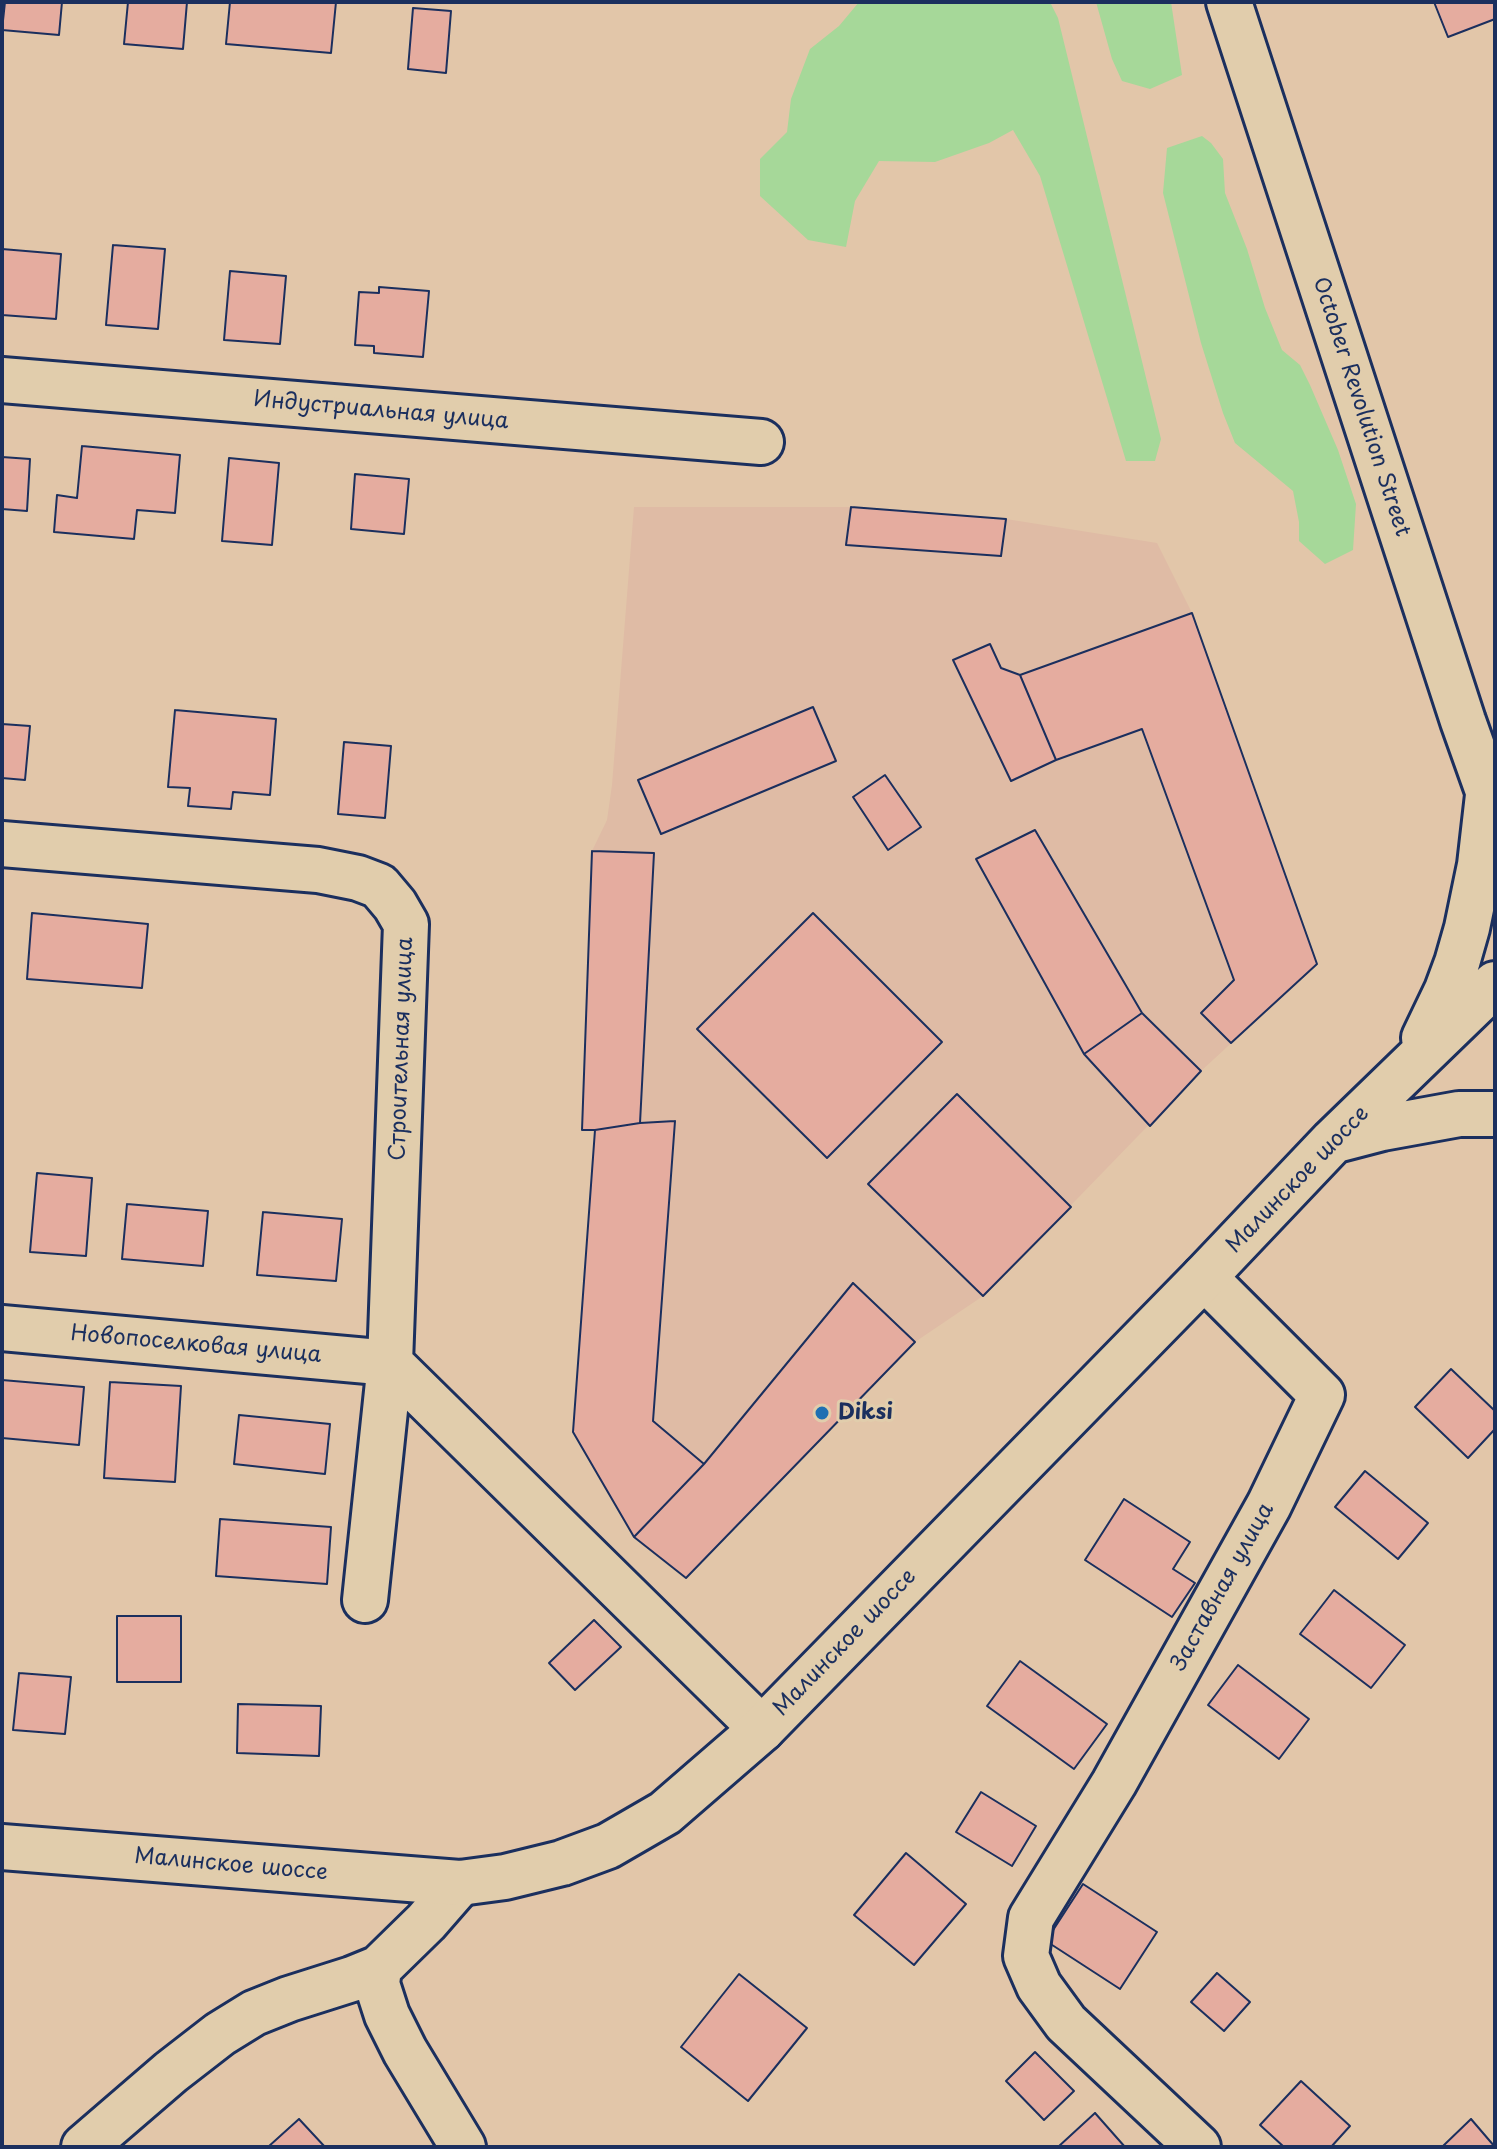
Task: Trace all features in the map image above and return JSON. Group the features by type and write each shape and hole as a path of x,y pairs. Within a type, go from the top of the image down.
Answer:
{"street":[{"name":"October Revolution Street","path":"1229,2 1492,803"},
{"name":"Индустриальная улица","path":"2,380 761,442"},
{"path":"1410,1066 1457,963 1492,803"},
{"name":"Строительная улица","path":"2,844 318,870 358,878 379,886 406,924 390,1363 365,1600"},
{"name":"Малинское шоссе","path":"2,1847 460,1883 505,1877 562,1863 608,1846 665,1813 762,1729 1333,1141 1495,984"},
{"path":"1333,1141 1459,1114 1495,1114"},
{"name":"Заставная улица","path":"1198,2147 1066,2023 1039,1986 1026,1956 1031,1918 1121,1769 1269,1505 1322,1395 1204,1277"},
{"name":"Новопоселковая улица","path":"2,1328 390,1363"},
{"path":"390,1363 762,1729"},
{"path":"84,2147 171,2072 220,2034 254,2013 379,1968 460,1883"},
{"path":"379,1968 377,1984 387,2015 463,2147"}],"shaded area":[{"path":"634,507 851,507 1006,519 1157,543 1192,613 1317,964 1201,1071 983,1296 915,1342 686,1578 634,1537 595,1131 582,1130 592,851 607,820 612,785"}],"green space":[{"path":"859,2 1050,2 1058,18 1161,439 1155,461 1126,461 1040,176 1013,130 989,143 935,162 879,161 855,201 846,247 808,240 760,196 760,159 787,132 791,99 810,49 839,26"},
{"path":"1096,2 1171,2 1182,75 1150,89 1122,81 1112,59"},
{"path":"1202,136 1223,159 1225,193 1265,308 1282,350 1300,365 1310,385 1338,450 1356,504 1353,550 1325,564 1299,541 1293,491 1235,443 1201,343 1163,193 1167,148"}],"building":[{"path":"5,2 62,2 59,35 2,30"},
{"path":"128,2 187,2 183,49 124,44"},
{"path":"230,2 336,2 331,53 226,44"},
{"path":"1434,2 1495,2 1495,19 1448,37"},
{"path":"413,8 451,11 446,73 408,69"},
{"path":"113,245 165,249 158,329 106,325"},
{"path":"2,249 61,254 56,319 2,315"},
{"path":"230,271 286,276 280,344 224,340"},
{"path":"379,287 429,291 423,357 374,353 374,346 355,345 359,292 379,293"},
{"path":"82,446 180,455 175,513 137,510 134,539 54,532 57,495 77,498"},
{"path":"2,457 30,459 27,511 2,509"},
{"path":"229,458 279,463 272,545 222,541"},
{"path":"355,474 409,479 404,534 351,529"},
{"path":"851,507 1006,519 1001,556 846,545"},
{"path":"1192,613 1317,964 1231,1043 1201,1013 1234,980 1142,729 1056,760 1020,675"},
{"path":"990,644 1001,668 1020,675 1056,760 1011,781 953,660"},
{"path":"813,707 836,761 661,834 638,780"},
{"path":"175,710 276,719 270,795 233,792 231,809 188,806 190,788 168,787"},
{"path":"2,724 30,726 25,780 2,778"},
{"path":"344,742 391,746 385,818 338,814"},
{"path":"885,775 921,827 888,850 853,797"},
{"path":"1035,830 1142,1013 1084,1054 976,859"},
{"path":"592,851 654,853 640,1123 582,1130"},
{"path":"32,913 148,924 142,988 27,979"},
{"path":"813,913 942,1042 827,1158 697,1029"},
{"path":"1142,1013 1201,1071 1150,1126 1084,1054"},
{"path":"957,1094 1071,1207 983,1296 868,1184"},
{"path":"675,1121 653,1421 704,1464 634,1537 573,1432 595,1130"},
{"path":"37,1173 92,1178 86,1256 30,1252"},
{"path":"127,1204 208,1211 203,1266 122,1259"},
{"path":"263,1212 342,1219 336,1281 257,1275"},
{"path":"853,1283 915,1342 686,1578 634,1537 704,1464"},
{"path":"1451,1369 1495,1411 1495,1429 1468,1458 1415,1407"},
{"path":"2,1380 84,1387 79,1445 2,1438"},
{"path":"110,1382 181,1386 175,1482 104,1478"},
{"path":"239,1415 330,1424 325,1474 234,1464"},
{"path":"1365,1471 1428,1523 1398,1559 1335,1507"},
{"path":"1124,1499 1190,1542 1173,1569 1195,1583 1172,1617 1085,1560"},
{"path":"220,1519 331,1527 327,1584 216,1576"},
{"path":"1334,1590 1405,1645 1371,1688 1300,1634"},
{"path":"117,1616 181,1616 181,1682 117,1682"},
{"path":"594,1620 621,1647 575,1690 549,1663"},
{"path":"1020,1661 1107,1724 1074,1769 987,1706"},
{"path":"1238,1665 1309,1719 1279,1759 1208,1705"},
{"path":"19,1673 71,1677 65,1734 13,1730"},
{"path":"238,1704 321,1706 319,1756 237,1753"},
{"path":"981,1792 1036,1826 1012,1866 956,1832"},
{"path":"906,1853 966,1904 914,1965 854,1915"},
{"path":"1083,1884 1157,1932 1120,1989 1046,1941"},
{"path":"1217,1973 1250,2002 1224,2031 1191,2002"},
{"path":"739,1974 807,2028 748,2101 681,2047"},
{"path":"1035,2052 1074,2091 1044,2120 1006,2081"},
{"path":"1301,2081 1350,2126 1331,2147 1284,2147 1260,2125"},
{"path":"1095,2113 1125,2147 1058,2147"},
{"path":"299,2119 325,2147 268,2147"},
{"path":"1471,2119 1495,2147 1442,2147"}],"place":[{"name":"Diksi","path":"822,1413"}]}
